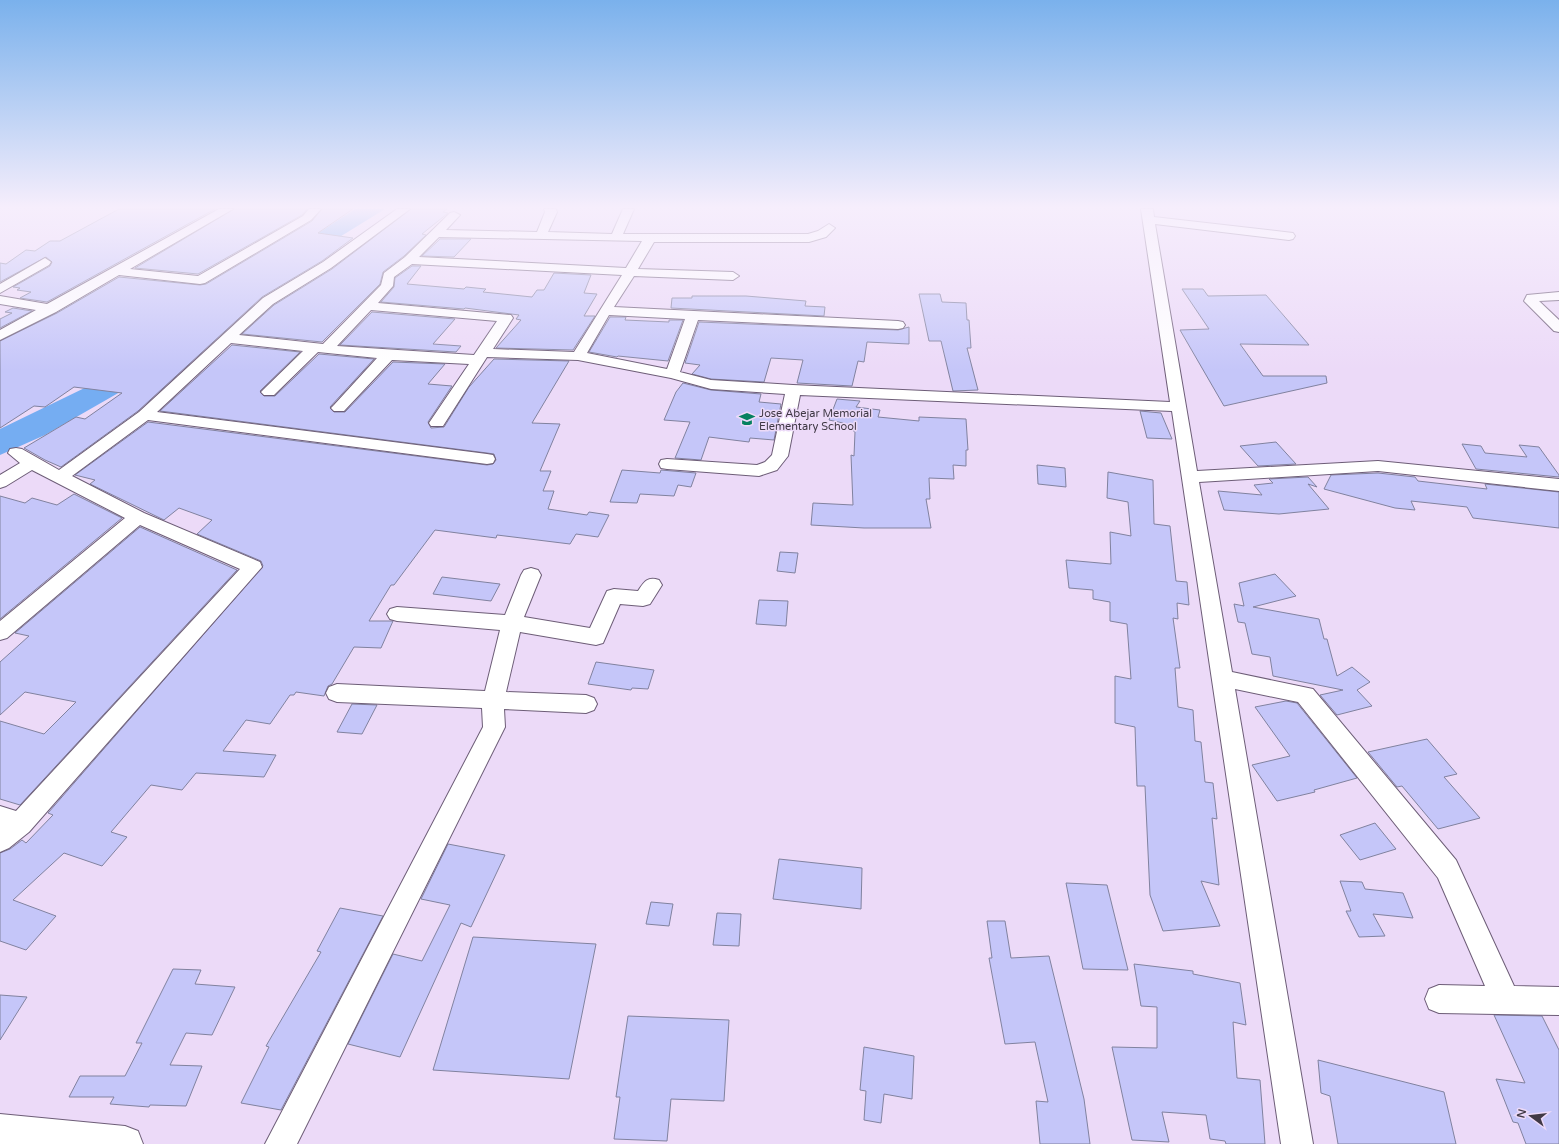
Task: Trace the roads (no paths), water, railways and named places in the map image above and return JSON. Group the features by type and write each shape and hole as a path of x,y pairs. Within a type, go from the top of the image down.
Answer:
{"main road":[{"path":"0,1132 125,1144"}],"street":[{"path":"0,288 44,262"},
{"path":"0,336 132,262"},
{"path":"117,271 200,280 230,262"},
{"path":"60,477 145,415 268,301 331,262"},
{"path":"269,392 368,306 387,286 388,276 406,262"},
{"path":"453,262 733,276"},
{"path":"578,356 636,262"},
{"path":"1155,262 1177,407 1297,1144"},
{"path":"1559,296 1539,296 1532,298 1531,301 1559,328"},
{"path":"0,300 51,309"},
{"path":"368,306 506,318 437,423"},
{"path":"605,311 692,317 898,325"},
{"path":"672,374 692,317"},
{"path":"228,338 388,355 578,356 672,374 711,384 793,390 1177,407"},
{"path":"339,408 388,355"},
{"path":"667,464 759,471 771,466 780,456 793,390"},
{"path":"145,415 487,459"},
{"path":"0,840 10,820 253,567 138,517 32,463 16,453"},
{"path":"0,482 32,463"},
{"path":"1189,476 1378,466 1559,485"},
{"path":"0,632 138,517"},
{"path":"281,1144 494,727 493,700 512,623 531,575"},
{"path":"397,614 512,623 596,637 614,596 643,599 652,585"},
{"path":"1221,678 1306,695 1447,869 1506,1000"},
{"path":"337,693 586,704"},
{"path":"1439,999 1559,1001"}],"water":[{"path":"274,262 304,262 127,388 45,435 0,455 0,429 132,365 209,305"}],"place":[{"name":"Jose Abejar Memorial Elementary School","path":"747,419"}]}
